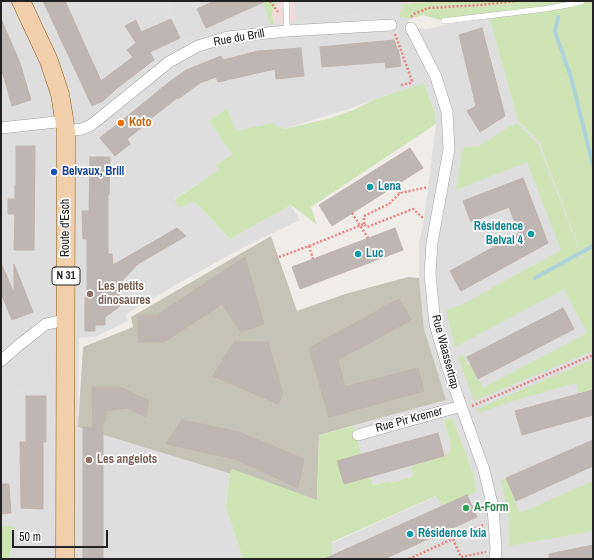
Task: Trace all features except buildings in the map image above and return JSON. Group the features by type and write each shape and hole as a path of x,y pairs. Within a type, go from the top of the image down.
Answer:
{"main road":[{"name":"Route d'Esch","path":"21,1 49,61 60,94 65,126 65,559"}],"street":[{"name":"Rue du Brill","path":"1,128 65,126 82,129 91,125 169,62 198,46 228,37 287,30 391,25"},
{"name":"Rue Waassertrap","path":"411,28 436,77 447,112 449,149 432,243 430,274 435,324 446,362 484,470 493,508 496,549 495,559"},
{"path":"1,361 46,324 66,320"},
{"name":"Rue Pir Kremer","path":"358,435 462,408"}],"lane":[{"path":"286,1 287,30"},
{"path":"444,21 544,9 582,1"}],"path":[{"path":"411,28 402,24 414,14 428,8 516,1"},
{"path":"391,25 412,81 401,85"},
{"path":"395,186 400,193"},
{"path":"364,224 364,216 389,204 400,193 428,188"},
{"path":"364,224 367,227 413,209 424,218"},
{"path":"352,213 368,238"},
{"path":"279,257 364,224"},
{"path":"309,246 312,259"},
{"path":"462,408 593,355"},
{"path":"409,559 494,520"},
{"path":"453,539 461,557 483,552"}],"shaded area":[{"path":"1,1 167,1 184,39 206,30 194,1 263,1 271,24 296,20 367,14 402,17 409,19 407,29 428,29 489,15 518,121 539,142 583,258 574,263 593,307 593,559 332,559 332,543 437,496 467,495 477,491 473,474 454,421 444,421 451,446 448,454 411,466 413,475 411,478 373,485 370,477 344,484 337,461 357,440 354,426 445,400 424,329 419,278 419,243 424,219 436,124 435,114 424,83 352,108 284,129 272,123 236,132 227,108 209,121 232,154 216,165 220,170 174,199 179,207 194,201 230,239 291,205 300,220 258,240 179,283 125,315 128,321 95,337 79,338 78,427 230,470 226,507 243,559 1,559"},
{"path":"167,1 194,1 207,31 184,39"},
{"path":"278,1 443,1 402,4 399,17 367,14 296,20 274,24 272,13"},
{"path":"295,1 403,1 399,17 367,14 296,20"},
{"path":"271,236 297,311 345,294 408,277 419,278 424,329 446,400 319,435 317,500 78,427 83,347 133,327 131,317"},
{"path":"39,340 52,345 52,395 33,396 1,376 1,372"}],"green space":[{"path":"263,1 278,1 272,13 274,24 270,24"},
{"path":"443,1 593,1 593,351 474,401 458,357 463,355 468,366 471,365 483,388 587,333 564,289 455,347 446,310 461,305 561,250 527,162 456,190 463,148 479,146 517,123 538,144 582,257 576,262 583,258 539,142 518,121 489,16 444,21 423,15 409,19 399,17 402,4"},
{"path":"424,83 435,114 436,124 311,207 317,225 291,205 230,239 194,201 179,208 174,200 219,170 216,165 232,154 209,121 227,108 236,131 272,123 284,129 331,118 353,110 375,99"},
{"path":"593,359 593,390 579,393 576,383 513,401 479,413 477,409"},
{"path":"451,418 454,421 473,474 477,491 442,506 436,496 332,542 332,559 243,559 226,507 230,472 232,469 317,500 319,435 354,426 361,454 337,461 344,484 370,477 373,485 390,481 391,483 412,477 411,466 448,454 451,446 444,420"},
{"path":"506,478 520,513 593,481 593,531 510,546 509,519 501,480"},
{"path":"1,525 15,527 9,559 1,559"}],"waterway":[{"path":"558,17 555,32 571,77 593,166"},
{"path":"535,278 593,246"}],"place":[{"name":"Koto","path":"121,123"},
{"name":"Belvaux, Brill","path":"54,172"},
{"name":"Lena","path":"370,187"},
{"name":"Résidence Belval 4","path":"531,234"},
{"name":"Luc","path":"358,254"},
{"name":"Les petits dinosaures","path":"90,294"},
{"name":"Les angelots","path":"89,460"},
{"name":"A-Form","path":"466,508"},
{"name":"Résidence Ixia","path":"410,534"}]}
